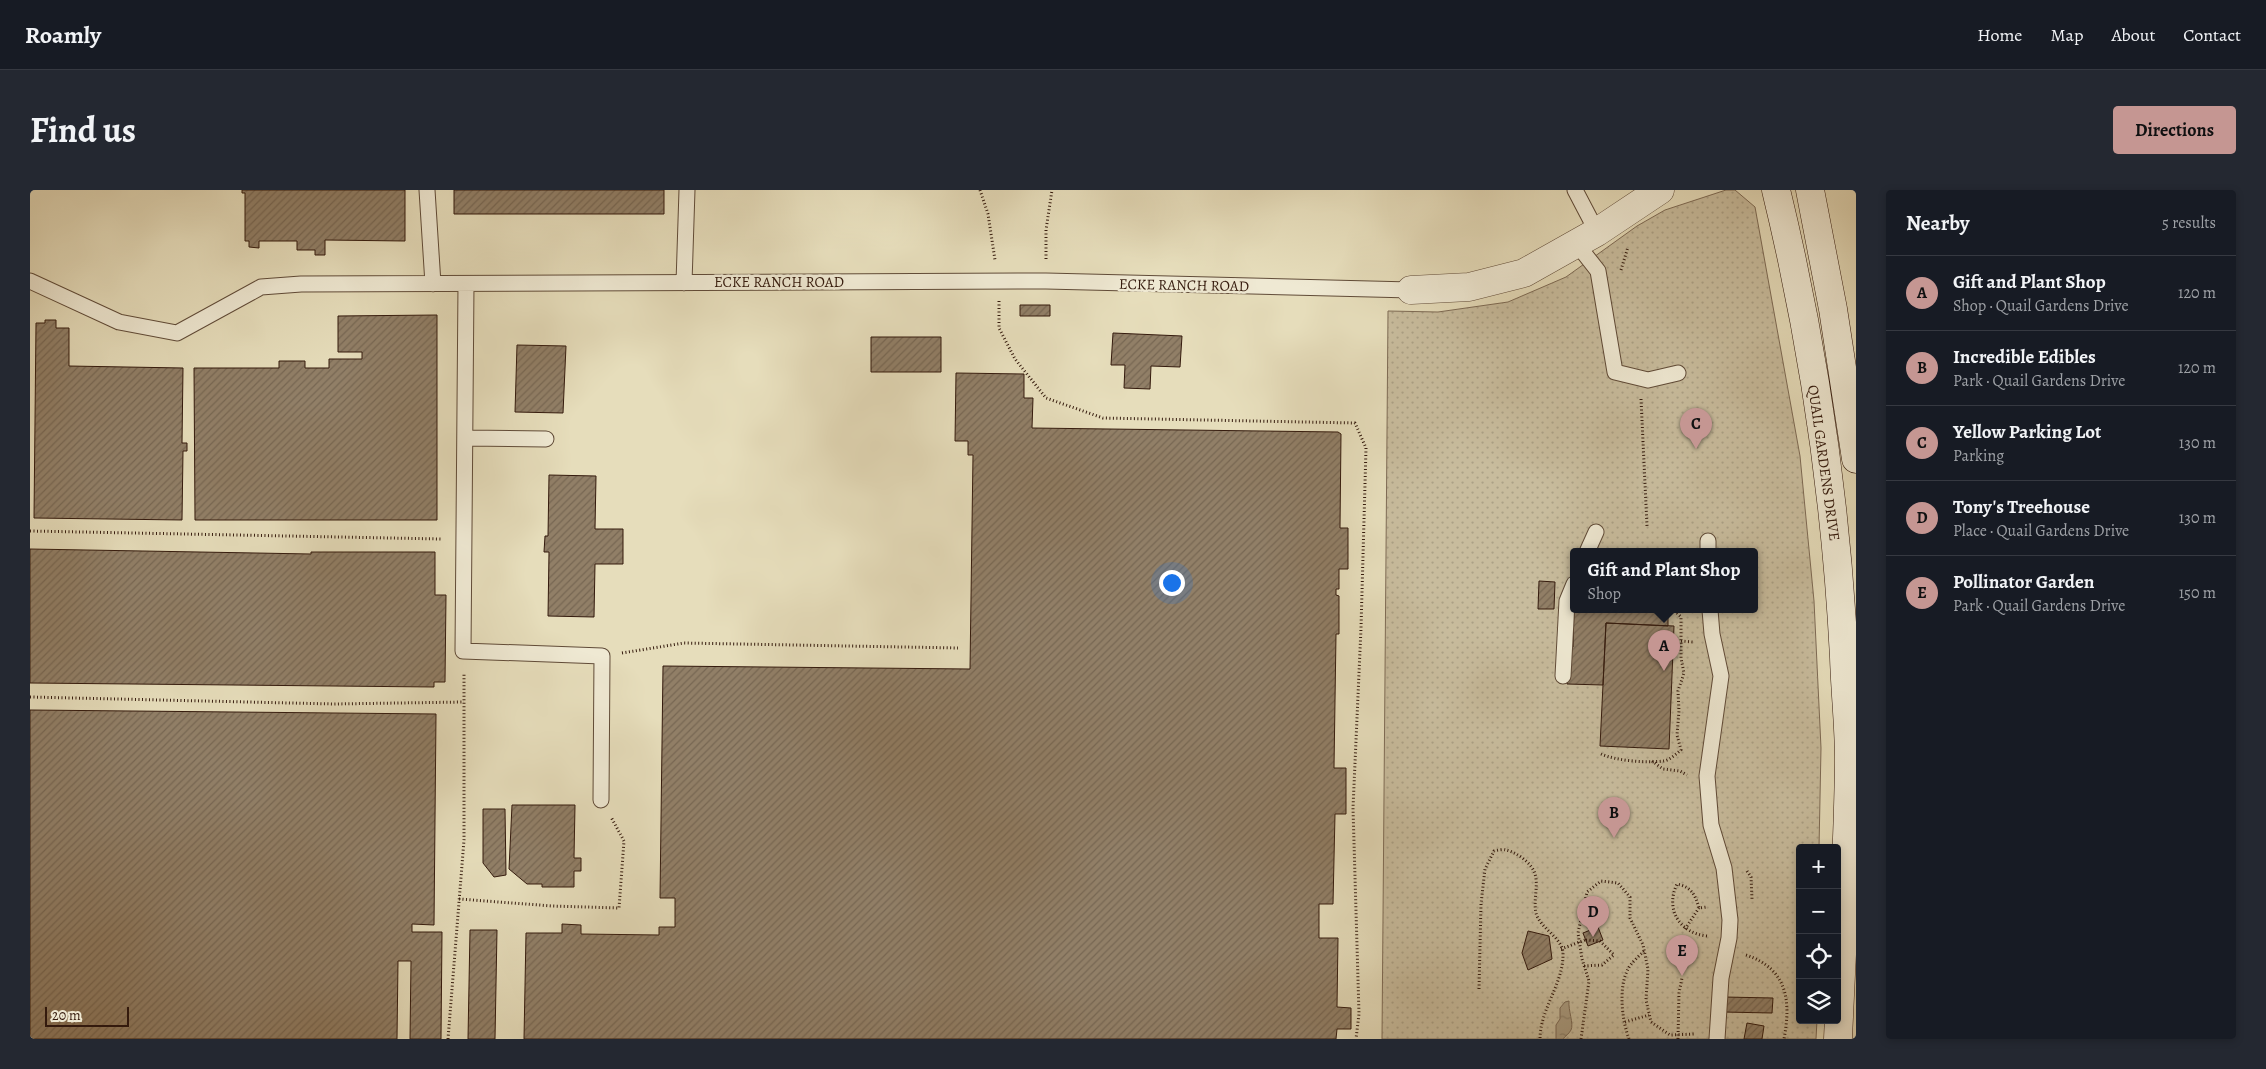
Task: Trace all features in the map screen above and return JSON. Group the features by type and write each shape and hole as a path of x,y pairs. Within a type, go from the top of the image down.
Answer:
{"main road":[{"name":"ECKE RANCH ROAD","path":"1410,290 1469,287 1524,273 1586,237 1660,190"},
{"name":"QUAIL GARDENS DRIVE","path":"1776,190 1790,248 1816,395 1834,523 1841,606 1849,758 1838,1039"},
{"path":"1810,190 1833,309 1856,459"}],"lane":[{"path":"427,190 433,284"},
{"path":"684,283 687,190"},
{"path":"1575,190 1586,237 1598,271 1615,372 1648,380 1678,373"},
{"name":"ECKE RANCH ROAD","path":"30,281 119,322 177,333 261,287 301,284 1046,281 1410,290"},
{"path":"466,284 463,651 602,656 601,800"},
{"path":"465,438 546,439"},
{"path":"1589,548 1596,532"},
{"path":"1563,676 1567,601 1570,594"},
{"path":"1710,613 1712,634 1721,676 1707,776 1711,824 1724,868 1730,920 1721,978 1716,1036"}],"path":[{"path":"980,190 988,214 998,282 999,328 1015,359 1046,398 1103,418 1355,423 1366,448 1353,808 1359,1014 1356,1039"},
{"path":"1046,281 1046,230 1052,190"},
{"path":"1641,395 1647,526"},
{"path":"30,531 464,539"},
{"path":"1601,754 1607,757 1666,761 1680,750 1677,735 1678,691 1684,673 1680,658 1681,617 1677,613"},
{"path":"602,656 684,643 958,648"},
{"path":"449,1038 464,840 463,651"},
{"path":"30,697 334,704 464,702"},
{"path":"1652,760 1663,769 1680,771 1708,787"},
{"path":"459,899 552,906 619,908 624,841 601,800"},
{"path":"1479,988 1481,904 1485,869 1494,850 1506,850 1524,859 1535,873 1537,916 1549,933 1557,939 1561,949 1561,970 1543,1016 1540,1039"},
{"path":"1581,1039 1589,981 1584,966 1578,933 1587,892 1602,881 1618,883 1630,898 1630,918 1644,951 1648,969 1646,1000 1651,1022 1678,1037 1716,1036"},
{"path":"1685,929 1698,908"},
{"path":"1561,949 1586,940 1600,941 1614,955 1602,965 1584,966"},
{"path":"1727,949 1758,959 1779,976 1787,997 1784,1039"},
{"path":"1629,1039 1622,1008 1628,969 1644,951"},
{"path":"1678,1037 1679,993 1682,978"},
{"path":"1625,1022 1649,1014"}],"shaded area":[{"path":"1726,190 1735,190 1755,207 1800,456 1814,601 1821,748 1819,844 1796,844 1796,1024 1817,1024 1816,1039 1382,1039 1388,311 1438,312 1508,302 1566,277 1637,226 1665,210"}],"water":[{"path":"1569,1001 1571,1030 1563,1039 1556,1039 1556,1025 1560,1019 1560,1008 1565,1002"}],"building":[{"path":"242,190 405,190 405,241 325,240 325,255 315,255 315,250 297,250 297,241 259,241 259,248 249,247 249,241 245,241 245,193 242,193"},
{"path":"454,190 664,190 664,214 454,214"},
{"path":"1020,305 1050,305 1050,316 1020,316"},
{"path":"437,315 437,520 195,520 194,368 279,368 279,361 305,361 305,368 329,368 329,359 362,359 362,352 338,352 338,316"},
{"path":"45,320 56,320 56,328 69,328 69,366 183,368 182,443 187,443 187,451 183,451 182,520 34,518 36,323 45,323"},
{"path":"1113,333 1182,336 1180,367 1151,366 1150,389 1124,388 1125,365 1111,365"},
{"path":"871,337 941,337 941,372 871,372"},
{"path":"517,345 566,346 563,413 515,412"},
{"path":"956,373 1024,374 1024,398 1033,398 1032,428 1338,432 1341,434 1340,528 1348,528 1348,569 1339,569 1339,589 1336,589 1336,595 1339,596 1339,634 1336,634 1334,768 1346,768 1346,814 1335,814 1333,904 1319,904 1319,938 1338,938 1337,1007 1351,1008 1351,1029 1337,1029 1336,1039 524,1039 526,933 562,933 562,924 581,925 581,934 659,935 659,927 675,927 675,898 660,898 663,666 970,669 973,455 968,455 968,441 955,441"},
{"path":"549,475 596,476 595,529 623,529 623,564 595,564 594,617 548,616 549,552 544,552 545,536 548,536"},
{"path":"30,549 311,554 311,552 435,552 435,595 446,595 445,682 434,682 434,687 30,683"},
{"path":"1539,581 1555,582 1554,609 1538,609"},
{"path":"1574,613 1668,613 1668,626 1606,623 1603,685 1567,684 1568,647 1573,647"},
{"path":"1606,623 1674,626 1669,749 1600,746"},
{"path":"30,710 436,714 434,925 412,924 412,932 442,932 441,1039 410,1039 411,961 398,961 397,1039 30,1039"},
{"path":"512,805 575,805 574,858 581,858 581,871 574,871 574,887 542,887 542,884 527,884 509,869"},
{"path":"483,809 505,809 506,875 494,877 483,863"},
{"path":"1598,927 1603,940 1588,946 1583,933"},
{"path":"470,930 497,930 495,1039 468,1039"},
{"path":"1528,931 1549,936 1552,959 1528,970 1522,953"},
{"path":"1724,997 1773,998 1772,1013 1723,1012"},
{"path":"1747,1023 1764,1026 1762,1039 1744,1039"}],"place":[{"name":"Yellow Parking Lot","path":"1696,449"},
{"name":"Gift and Plant Shop","path":"1664,671"},
{"name":"Incredible Edibles","path":"1614,838"},
{"name":"Tony's Treehouse","path":"1593,937"},
{"name":"Pollinator Garden","path":"1682,976"}]}
